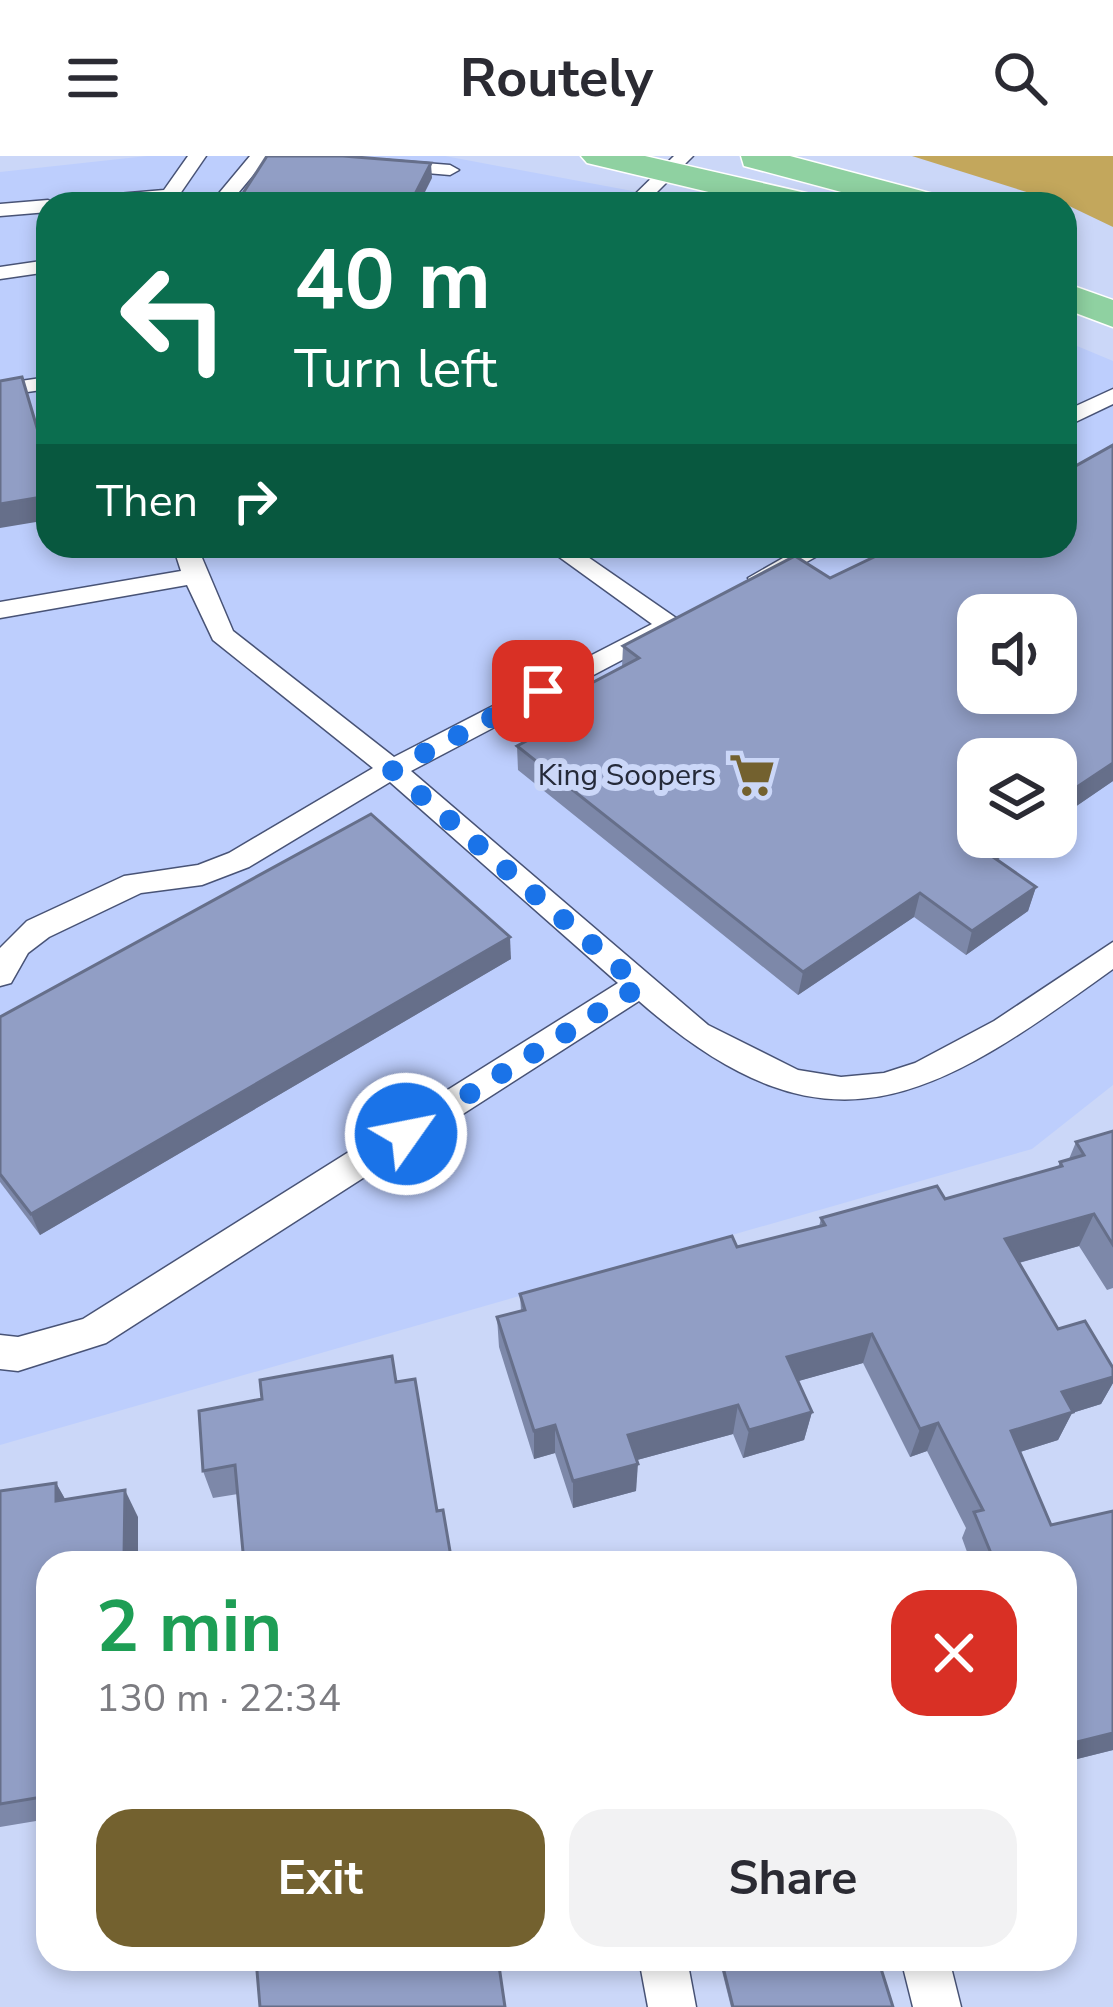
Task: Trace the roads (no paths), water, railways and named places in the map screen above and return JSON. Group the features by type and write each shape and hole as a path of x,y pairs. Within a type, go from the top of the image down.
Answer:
{"main road":[{"path":"599,156 676,163 768,192"},
{"path":"748,156 883,192"},
{"path":"1077,300 1113,315"}],"lane":[{"path":"172,192 197,156"},
{"path":"229,192 258,158 272,156"},
{"path":"356,162 450,170"},
{"path":"646,192 676,163"},
{"path":"0,210 36,207"},
{"path":"0,263 36,262"},
{"path":"0,273 36,265"},
{"path":"0,390 36,384"},
{"path":"1077,414 1113,395"},
{"path":"1088,408 1113,420"},
{"path":"189,558 222,635 392,770 698,1034 744,1063 802,1084 859,1088 908,1078 959,1058 1113,953"},
{"path":"0,975 17,945 38,928 136,883 202,875 238,860 392,770 679,620 576,558"},
{"path":"742,588 800,558"},
{"path":"0,610 195,576"},
{"path":"0,1352 18,1354 93,1333 640,986"},
{"path":"665,1971 672,2007"},
{"path":"928,1971 937,2007"}],"place":[{"name":"King Soopers","path":"752,775"}]}
